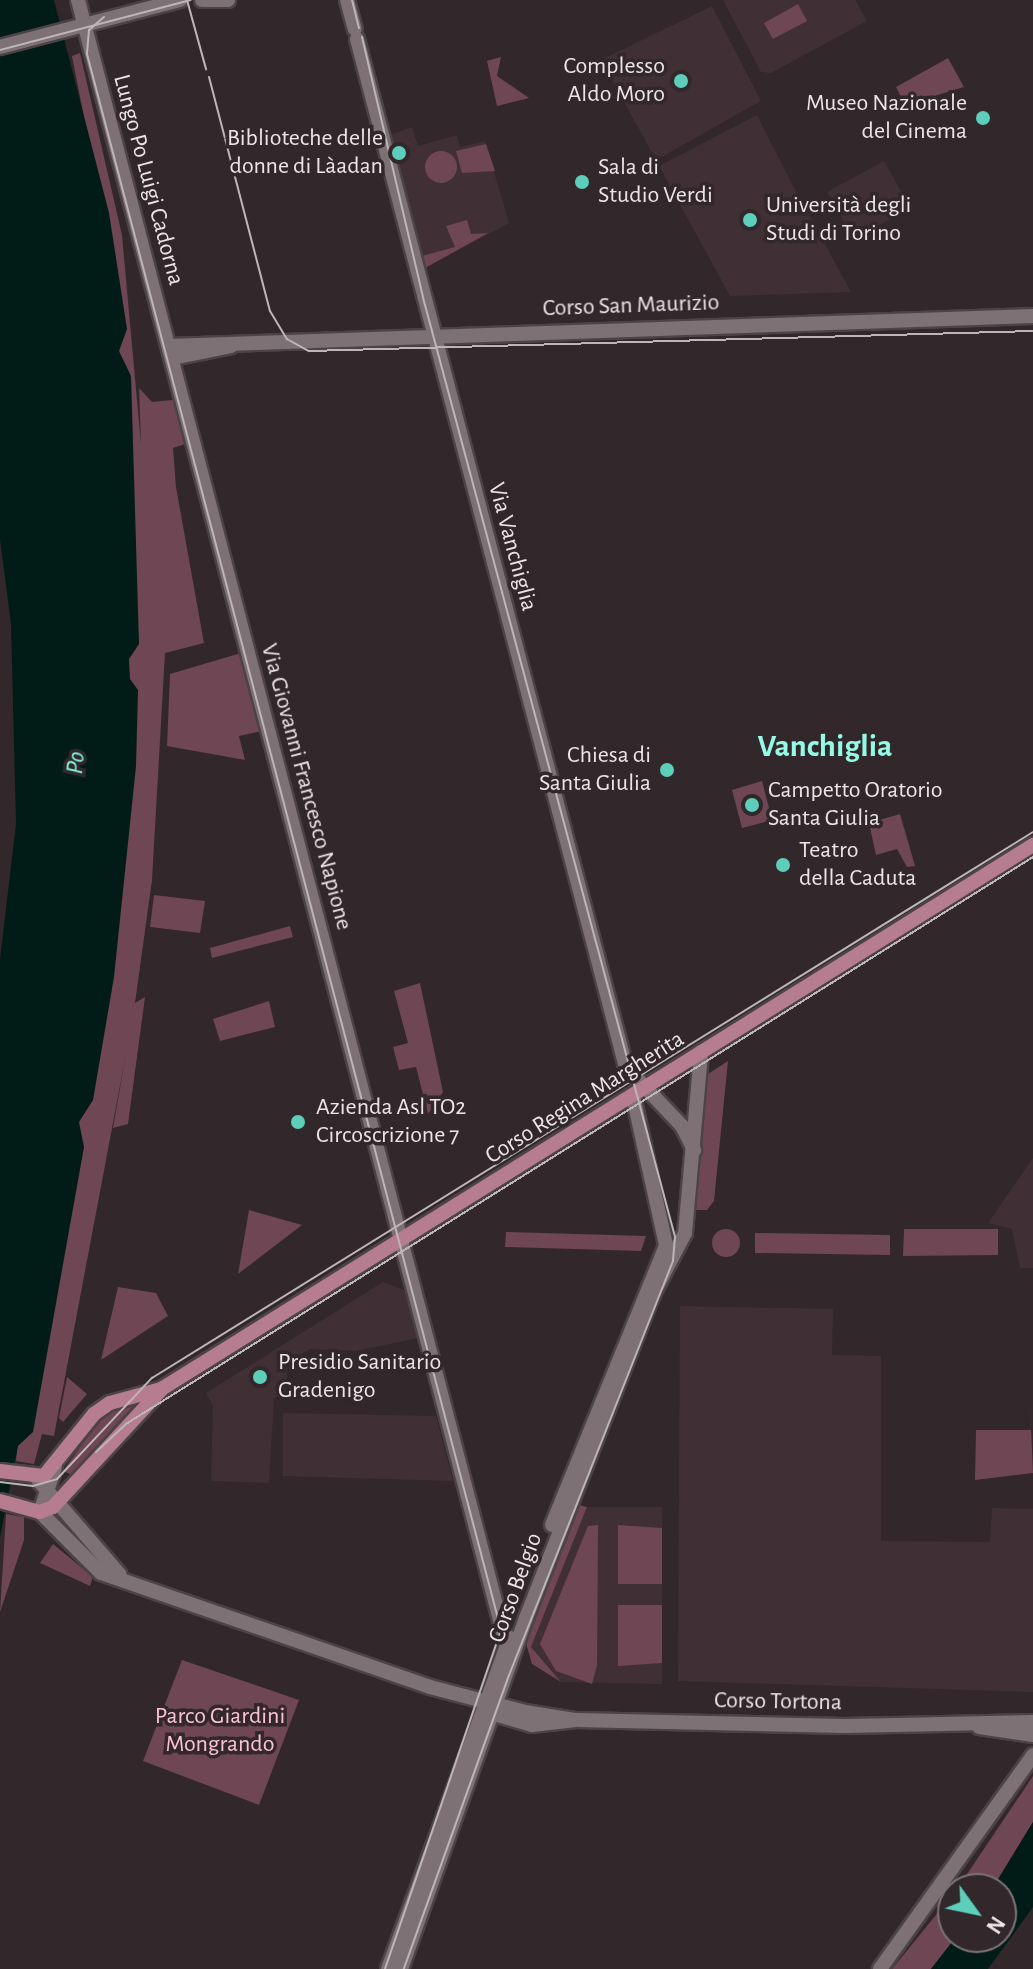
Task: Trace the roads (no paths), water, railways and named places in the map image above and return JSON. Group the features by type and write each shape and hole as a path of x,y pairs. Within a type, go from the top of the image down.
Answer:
{"main road":[{"name":"Lungo Po Luigi Cadorna","path":"78,0 171,352"},
{"path":"0,47 180,0"},
{"path":"202,0 228,0"},
{"name":"Via Vanchiglia","path":"347,0 626,1067 640,1092"},
{"name":"Corso San Maurizio","path":"171,352 432,334 1033,316"},
{"name":"Via Giovanni Francesco Napione","path":"171,352 507,1647"},
{"name":"Corso Regina Margherita","path":"40,1512 59,1502 161,1389 1033,845"},
{"path":"694,1150 701,1052"},
{"path":"640,1092 682,1126 694,1150"},
{"name":"Corso Belgio","path":"401,1969 507,1647 643,1293 661,1261 666,1228 640,1092"},
{"name":"Corso Belgio","path":"388,1969 488,1706 653,1294 686,1228 694,1150"},
{"name":"Corso Regina Margherita","path":"55,1467 94,1414 110,1403 161,1389"},
{"path":"22,1476 44,1476 55,1467"},
{"path":"0,1501 40,1512 45,1485 55,1467"},
{"path":"0,1471 45,1485 120,1575"},
{"name":"Corso Tortona","path":"40,1512 93,1567 488,1706 532,1725 576,1720 979,1727 1033,1722"},
{"name":"Corso Tortona","path":"979,1727 1033,1735"},
{"path":"880,1969 1033,1755"}],"water":[{"name":"Po","path":"0,0 54,0 109,213 127,329 119,351 131,376 139,644 129,659 130,679 138,690 136,766 114,977 93,1100 79,1122 84,1147 33,1432 18,1446 0,1537 0,959 16,824 11,624 0,539"},
{"path":"1033,1822 1033,1907 1017,1929 1017,1873 1002,1873"},
{"path":"944,1953 1000,1953 988,1969 931,1969"}],"tram line":[{"path":"187,0 206,69"},
{"path":"0,50 191,0"},
{"path":"352,0 359,28"},
{"path":"104,17 89,30 87,54 501,1630 385,1969"},
{"path":"362,37 425,305 675,1237 673,1261 509,1675 404,1969"},
{"path":"209,77 270,311 287,339 309,351 1033,331"},
{"path":"0,1482 33,1486 57,1479 152,1378 1033,832"},
{"path":"96,1452 126,1424 1033,857"}],"place":[{"name":"Complesso Aldo Moro","path":"681,81"},
{"name":"Museo Nazionale del Cinema","path":"983,118"},
{"name":"Biblioteche delle donne di Làadan","path":"399,153"},
{"name":"Sala di Studio Verdi","path":"582,182"},
{"name":"Università degli Studi di Torino","path":"750,220"},
{"name":"Chiesa di Santa Giulia","path":"667,770"},
{"name":"Campetto Oratorio Santa Giulia","path":"752,805"},
{"name":"Teatro della Caduta","path":"783,865"},
{"name":"Azienda Asl TO2 Circoscrizione 7","path":"298,1122"},
{"name":"Presidio Sanitario Gradenigo","path":"260,1377"}],"district":[{"name":"Vanchiglia","path":"825,746"}],"park label":[{"name":"Parco Giardini Mongrando","path":"220,1731"}]}
